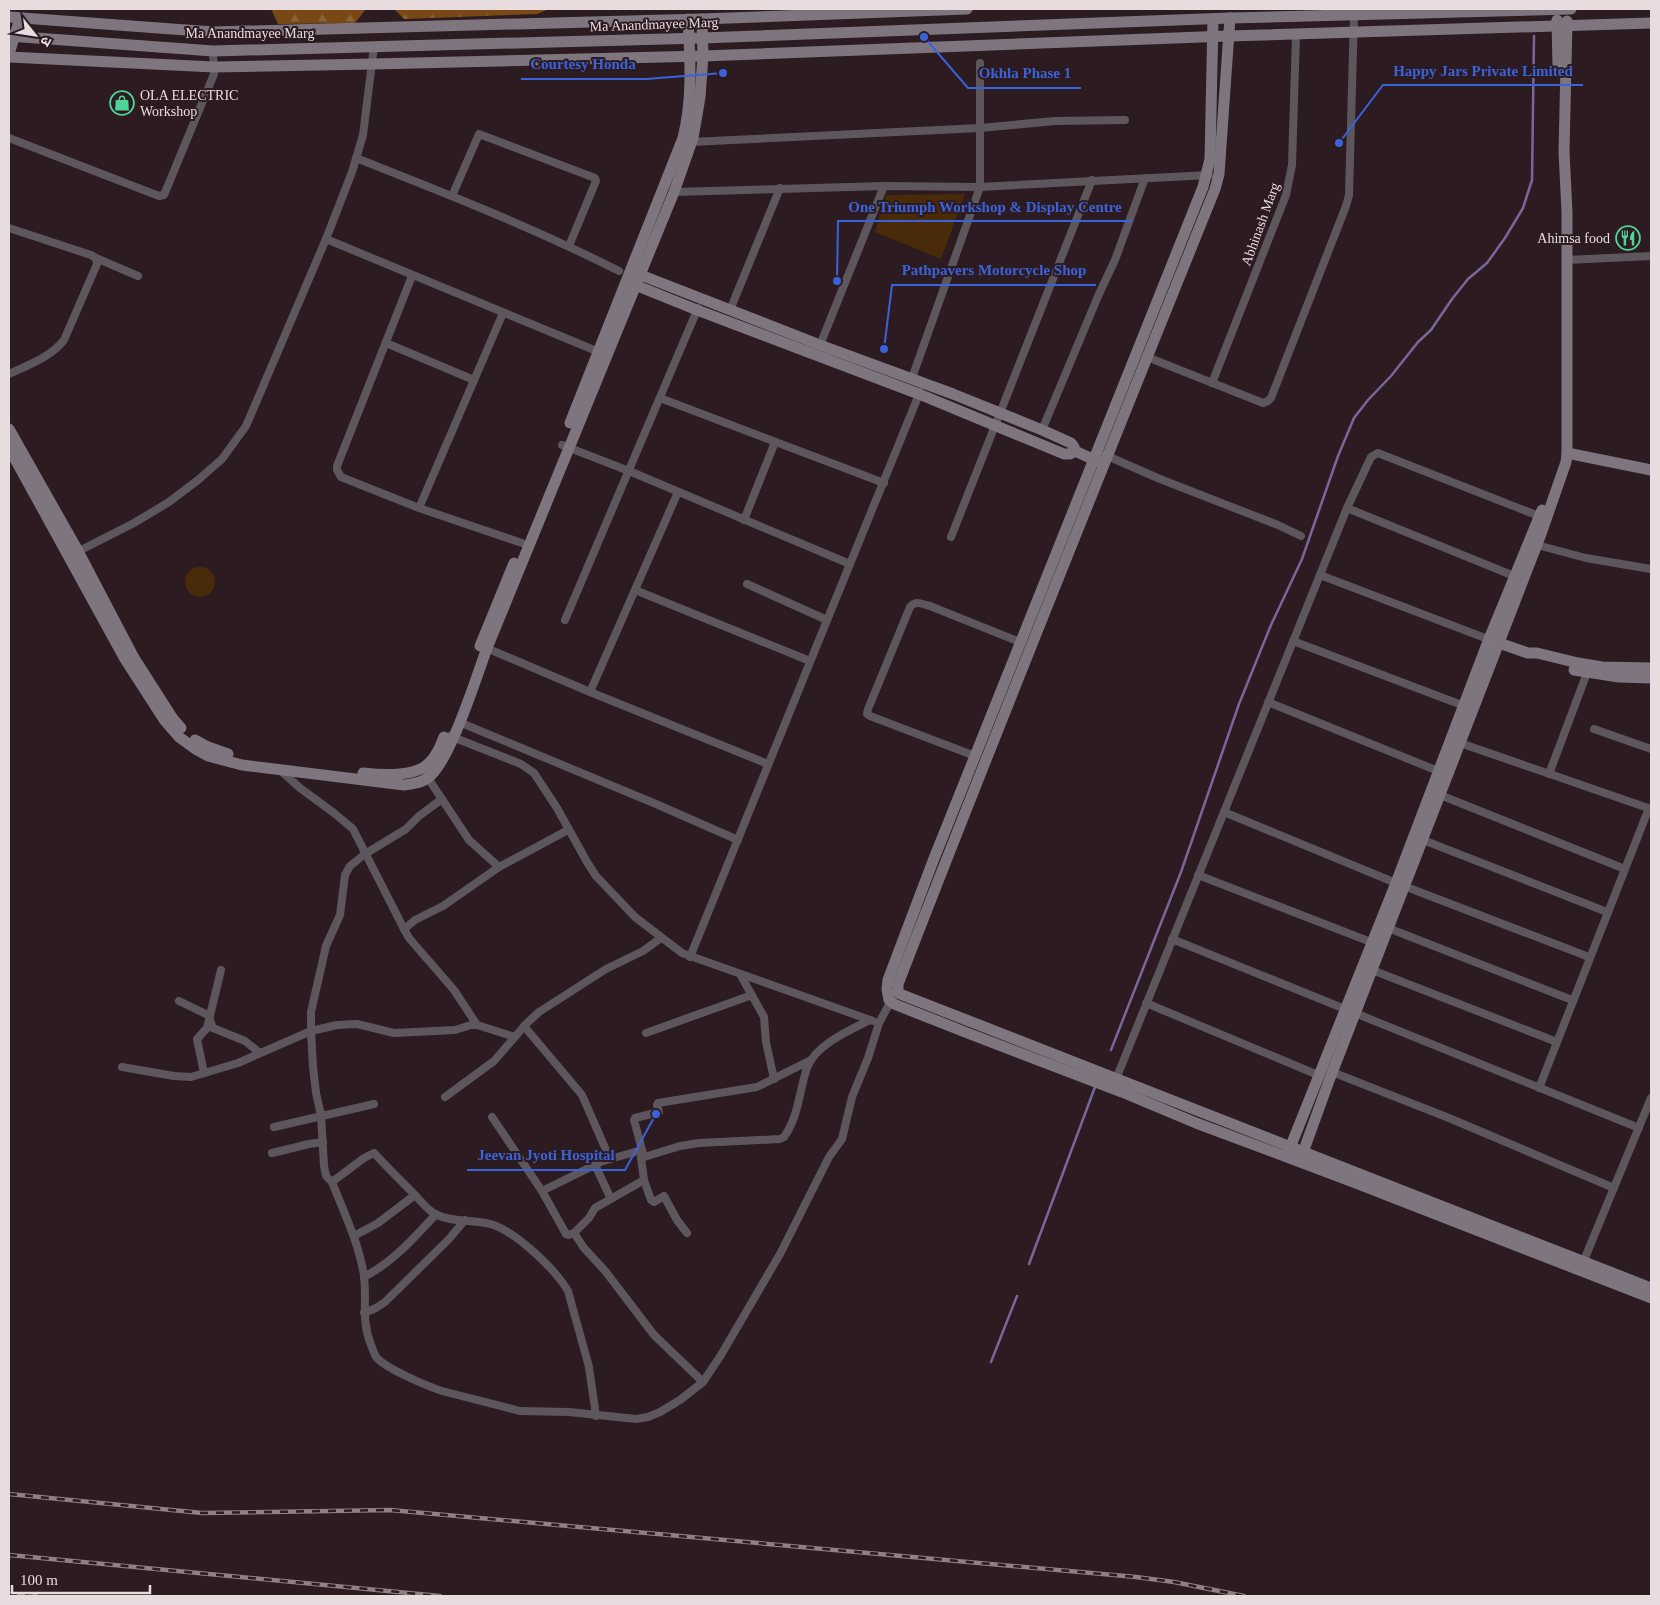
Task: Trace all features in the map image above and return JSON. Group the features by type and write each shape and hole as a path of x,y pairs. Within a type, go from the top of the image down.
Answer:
{"street":[{"name":"Ma Anandmayee Marg","path":"14,18 213,32 702,19 967,9"},
{"path":"1288,1152 1318,1075 1349,1011 1377,944 1494,641 1566,462 1568,453 1567,212 1562,26 1556,9"},
{"path":"1519,578 1537,545 1562,448 1562,26 1566,9"},
{"name":"Ma Anandmayee Marg","path":"11,37 213,51 702,38 1213,18 1571,9"},
{"path":"1147,357 1263,403 1271,398 1349,195 1354,14"},
{"path":"14,18 9,55 214,67 690,57 1228,36 1651,23"},
{"path":"442,800 419,816 406,829 365,854 350,866 345,875 340,915 326,946 311,1012 316,1093 321,1115 325,1171 326,1176 332,1182 354,1236 364,1278 364,1313 368,1338 378,1359 408,1377 442,1391 520,1411 569,1412 596,1416 648,1418 680,1400 703,1382 713,1368 766,1277 829,1157 842,1139 852,1097 868,1058 879,1023 897,988 1004,718 1207,175 1210,159 1213,18"},
{"path":"1230,18 1219,174 1215,189 1147,357 1100,457 1020,642 888,980 887,995 891,1002 1122,1092 1196,1123 1288,1152"},
{"path":"9,429 125,659 165,721 180,737 191,746 242,765 404,785 418,782 425,773 440,764 484,647 633,278 683,138 687,123 690,94 688,19"},
{"path":"449,736 459,722 522,544 565,447 599,352 674,192 691,142 700,97 704,56 702,19"},
{"name":"Abhinash Marg","path":"1212,383 1286,195 1292,165 1296,35"},
{"path":"73,554 134,523 169,502 222,459 246,426 326,239 356,158 362,135 374,46"},
{"path":"9,138 159,196 164,195 214,74 213,51"},
{"path":"912,378 980,187 980,63"},
{"path":"691,142 980,128 1055,121 1125,120"},
{"path":"452,196 479,134 595,178 596,181 569,246"},
{"path":"356,158 452,196 569,246 697,310 999,413 1071,443 1074,451"},
{"path":"674,192 884,186 980,187 1219,174"},
{"path":"1042,430 1115,260 1145,178"},
{"path":"951,537 1092,180"},
{"path":"820,345 884,186"},
{"path":"730,310 780,188"},
{"path":"9,228 91,254 96,258 138,276"},
{"path":"326,239 503,314 599,352"},
{"path":"1566,260 1651,256"},
{"path":"9,374 54,352 60,346 97,264 96,258"},
{"path":"412,276 337,470 341,477 419,508 522,544"},
{"path":"633,278 701,299 912,378 922,388 995,424 1064,454 1070,454 1074,451 1100,457 1278,525 1301,536"},
{"path":"565,620 701,299"},
{"path":"419,508 503,314"},
{"path":"386,342 474,380"},
{"path":"690,957 922,388"},
{"path":"660,398 884,483"},
{"path":"744,520 775,442"},
{"path":"565,447 628,471 850,564"},
{"path":"9,448 73,554"},
{"path":"1568,453 1651,470"},
{"path":"1116,1078 1347,508 1371,457 1378,454 1543,518"},
{"path":"590,692 678,492"},
{"path":"1347,508 1519,578"},
{"path":"1537,545 1577,556 1651,569"},
{"path":"1320,575 1528,653 1537,659 1587,673 1651,678"},
{"path":"747,584 827,620"},
{"path":"635,590 810,661"},
{"path":"975,756 870,716 867,714 868,709 910,608 914,603 918,602 930,606 1020,642"},
{"path":"1293,641 1468,708"},
{"path":"484,647 768,764"},
{"path":"1528,653 1537,653 1602,667 1651,668"},
{"path":"1549,774 1587,673"},
{"path":"1268,702 1443,773"},
{"path":"1301,1157 1332,1072 1349,1011 1372,970 1377,944 1388,928 1400,885 1422,840 1440,795 1443,773 1460,743 1468,708"},
{"path":"459,722 738,840"},
{"path":"1594,729 1651,749"},
{"path":"449,736 529,768 557,808 596,876 626,909 682,953 879,1023"},
{"path":"1460,743 1650,808 1589,957 1539,1088"},
{"path":"214,754 370,774 425,773"},
{"path":"280,770 353,829 409,938 454,990 477,1025"},
{"path":"425,773 469,840 499,866"},
{"path":"1440,795 1625,869"},
{"path":"1224,812 1400,885 1589,957"},
{"path":"404,929 415,920 443,906 499,866 568,830"},
{"path":"1422,840 1607,912"},
{"path":"1198,875 1377,944"},
{"path":"1388,928 1572,1000"},
{"path":"445,1097 494,1061 524,1026 539,1012 594,976 643,951 661,938"},
{"path":"1172,939 1639,1128"},
{"path":"204,1073 197,1039 205,1031 210,1018 221,970"},
{"path":"1372,970 1557,1042"},
{"path":"740,974 764,1017 766,1042 774,1079"},
{"path":"897,988 900,994 1116,1078 1288,1152 1582,1266 1651,1288"},
{"path":"646,1033 752,995"},
{"path":"179,1001 208,1015 213,1028 250,1044 260,1053"},
{"path":"1146,1003 1318,1075"},
{"path":"542,1190 610,1159 699,1142 780,1139 784,1137 799,1104 807,1068 815,1054 837,1037 870,1020"},
{"path":"122,1067 183,1077 204,1073 238,1063 311,1031 337,1025 357,1024 394,1033 455,1030 477,1025 515,1037"},
{"path":"524,1026 582,1095 610,1159"},
{"path":"687,1232 677,1220 664,1196 654,1202 651,1200 640,1160 643,1153 635,1118 658,1112 658,1103 757,1086 811,1060"},
{"path":"1332,1072 1449,1118 1614,1188"},
{"path":"1582,1266 1651,1098"},
{"path":"274,1127 374,1104"},
{"path":"492,1117 542,1190 568,1235 588,1220 594,1210 644,1180"},
{"path":"272,1153 323,1142"},
{"path":"332,1182 364,1158 374,1153 436,1214 487,1223 505,1230 538,1255 568,1291 589,1367 596,1416"},
{"path":"595,1165 611,1199"},
{"path":"354,1236 378,1223 415,1195"},
{"path":"364,1278 388,1262 436,1214"},
{"path":"364,1313 385,1302 449,1239 465,1220"},
{"path":"574,1232 584,1248 606,1272 654,1335 703,1382"},
{"path":"1582,1266 1651,1298"}],"shaded area":[{"path":"965,194 941,259 875,232 886,195"},
{"path":"200,567 211,571 215,582 211,593 200,597 189,593 185,582 189,571"}],"green space":[{"path":"271,9 366,9 355,23 278,24"},
{"path":"394,9 549,9 537,14 404,19"}],"waterway":[{"path":"1111,1050 1181,872 1239,704 1271,625 1302,559 1338,456 1354,418 1418,342 1431,330 1468,279 1487,263 1523,208 1532,180 1534,36"},
{"path":"1029,1264 1095,1087"},
{"path":"991,1362 1017,1296"}],"railway":[{"path":"9,1494 202,1513 390,1510 1136,1577 1174,1582 1244,1596"},
{"path":"9,1555 440,1596"},
{"path":"9,1594 36,1596"}],"place":[{"name":"Okhla Phase 1","path":"924,37"},
{"name":"Courtesy Honda","path":"723,73"},
{"name":"OLA ELECTRIC Workshop","path":"122,103"},
{"name":"Happy Jars Private Limited","path":"1339,143"},
{"name":"Ahimsa food","path":"1628,238"},
{"name":"One Triumph Workshop & Display Centre","path":"837,281"},
{"name":"Pathpavers Motorcycle Shop","path":"884,349"},
{"name":"Jeevan Jyoti Hospital","path":"656,1114"}]}
